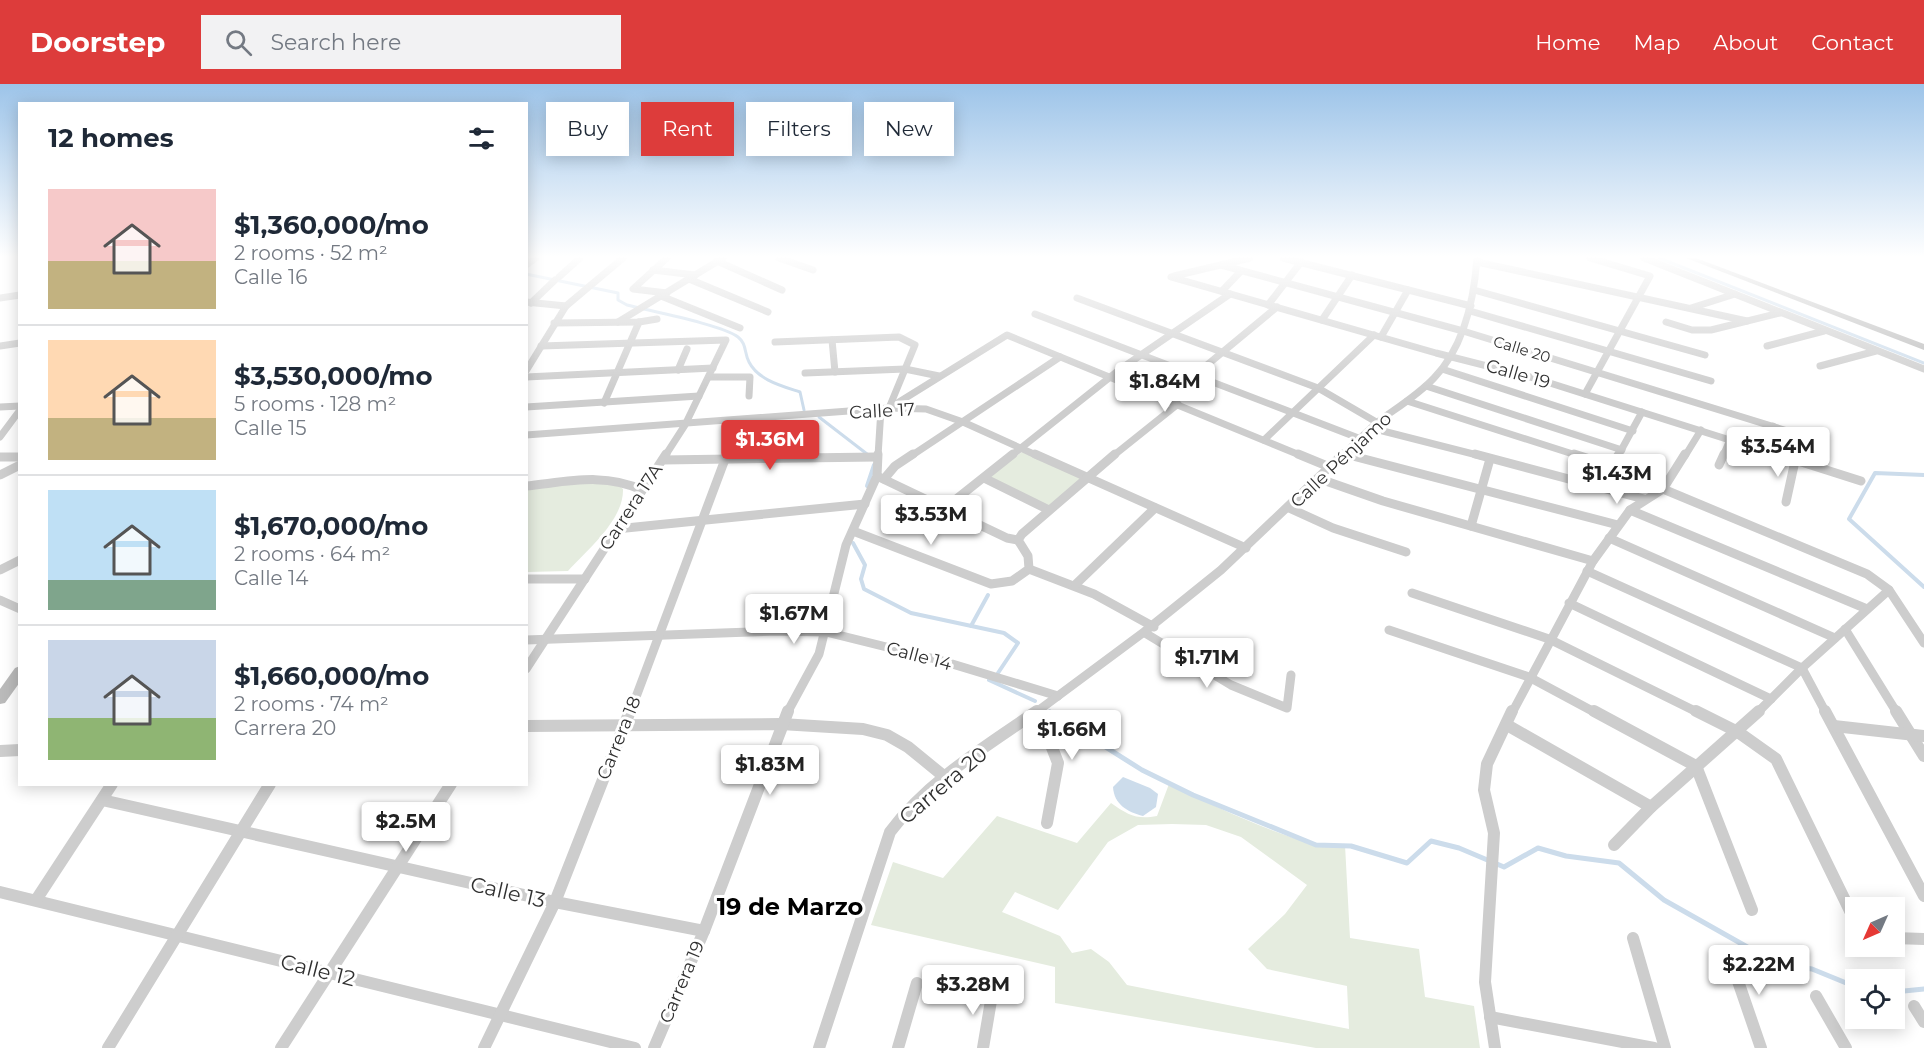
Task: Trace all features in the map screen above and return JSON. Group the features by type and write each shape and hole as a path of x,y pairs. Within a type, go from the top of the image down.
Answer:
{"main road":[{"path":"1808,303 1924,347"},
{"path":"0,699 10,680"}],"street":[{"path":"529,303 566,306"},
{"path":"528,367 554,323 569,303"},
{"path":"618,322 649,303"},
{"path":"684,303 740,328"},
{"path":"748,303 768,312"},
{"path":"1090,303 1318,388 1374,426 1490,459 1598,485 1644,500"},
{"path":"945,508 1142,353 1211,303"},
{"name":"Calle 19","path":"1261,303 1585,394 1861,481"},
{"path":"1322,320 1334,303"},
{"name":"Calle 20","path":"1361,303 1595,370 1820,441"},
{"path":"1264,440 1318,388 1349,364 1378,336 1400,303"},
{"path":"1450,303 1711,381"},
{"name":"Calle Pénjamo","path":"1150,630 1246,548 1374,426 1426,386 1442,369 1450,355 1463,331 1471,303"},
{"path":"1520,303 1705,355"},
{"path":"1585,394 1595,370 1634,303"},
{"path":"1662,303 1747,321"},
{"path":"1688,308 1705,303"},
{"path":"1756,303 1924,369"},
{"path":"1166,399 1277,307"},
{"path":"1666,322 1702,331 1780,313"},
{"path":"1035,314 1361,438"},
{"path":"554,323 639,322 657,319"},
{"path":"604,403 619,373 639,322"},
{"path":"1767,346 1824,331"},
{"path":"885,409 1007,335 1332,468"},
{"name":"Carrera 19","path":"654,1048 704,931 781,724 819,654 846,545 865,504 881,477 877,457 885,409 915,345 899,338 832,340"},
{"name":"Carrera 17A","path":"528,666 685,425 726,340 630,345"},
{"path":"775,342 832,340 835,372"},
{"path":"0,346 18,343"},
{"path":"541,346 630,345"},
{"path":"678,370 687,349"},
{"path":"1820,366 1876,351"},
{"path":"854,531 991,584 1003,585 1019,579 1029,569 1028,556 1018,540 1007,538 881,477 1060,357"},
{"path":"805,373 905,369 939,376"},
{"path":"1442,369 1633,431"},
{"path":"528,377 678,370 750,377 749,396"},
{"path":"1426,386 1622,450"},
{"path":"528,407 699,396"},
{"path":"1407,401 1612,466"},
{"path":"1018,540 1085,478 1179,404"},
{"path":"0,407 18,408"},
{"name":"Calle 17","path":"528,435 885,409 926,409 1023,448 1085,478 1246,548"},
{"path":"0,437 18,411"},
{"path":"1598,485 1622,450 1642,412"},
{"name":"Carrera 18","path":"484,1048 555,902 660,637 739,421"},
{"path":"1765,451 1773,426"},
{"path":"1495,1048 1485,982 1490,868 1494,833 1484,790 1486,764 1549,639 1593,561 1630,510 1663,489 1701,430"},
{"path":"1719,465 1730,440"},
{"path":"1345,454 1618,525"},
{"path":"0,457 18,458"},
{"path":"663,460 877,457"},
{"path":"1471,526 1490,459"},
{"path":"1786,502 1795,461"},
{"path":"0,475 18,466"},
{"path":"528,486 610,478 628,482 642,490"},
{"path":"984,478 1049,510"},
{"path":"1320,479 1383,501 1593,561"},
{"path":"1663,489 1852,567 1878,581 1889,590 1924,643"},
{"path":"616,529 865,504"},
{"path":"1076,584 1155,508"},
{"path":"1289,508 1333,528 1406,552"},
{"path":"1630,510 1867,609"},
{"path":"1609,538 1835,638"},
{"path":"0,570 18,561"},
{"path":"1029,569 1076,584 1113,601 1228,686 1260,700 1287,708 1291,675"},
{"path":"1587,571 1802,668 1924,896"},
{"path":"528,579 585,579"},
{"path":"1614,845 1651,807 1738,732 1802,668 1889,590"},
{"path":"1412,593 1549,639 1738,732 1776,759 1845,900"},
{"path":"0,600 18,608"},
{"path":"1569,603 1770,699"},
{"path":"1845,629 1924,756"},
{"name":"Carrera 20","path":"819,1048 890,832 899,818 946,778 1150,630"},
{"path":"1389,630 1529,677 1696,766 1752,910"},
{"name":"Calle 14","path":"528,640 777,631 826,632 939,660 1058,696"},
{"path":"1024,721 1051,745 1058,763 1047,823"},
{"path":"528,726 781,724 863,729 887,735 908,747 946,778"},
{"path":"1507,725 1651,807"},
{"path":"1834,726 1924,736"},
{"path":"0,751 18,750"},
{"path":"36,900 111,786"},
{"path":"108,1048 269,786"},
{"path":"280,1048 449,786"},
{"name":"Calle 13","path":"102,800 555,902 704,931"},
{"name":"Calle 12","path":"0,891 501,1017 635,1048"},
{"path":"1633,938 1665,1048"},
{"path":"1905,938 1924,939"},
{"path":"1728,955 1761,1048"},
{"path":"898,1048 917,983"},
{"path":"983,1048 993,989"},
{"path":"1816,996 1846,1048"},
{"path":"1914,1006 1924,1022"},
{"path":"1490,1017 1654,1048"}],"shaded area":[{"path":"1022,452 1081,478 1048,507 988,478"},
{"path":"617,483 623,489 622,501 611,523 568,571 528,572 528,488"},
{"path":"1169,784 1276,832 1317,845 1345,845 1350,938 1419,949 1425,997 1474,1006 1480,1048 1316,1048 1055,1003 1055,967 871,925 893,862 943,878 997,816 1077,843 1111,803 1133,816 1157,816","holes":["1138,825 1206,825 1241,837 1307,885 1285,914 1248,949 1267,969 1347,986 1349,1029 1127,985 1109,962 1091,949 1072,953 1060,936 1002,912 1015,892 1058,910 1108,842"]}],"water":[{"path":"1123,777 1150,788 1158,794 1156,807 1143,816 1122,806 1116,798 1113,787"}],"waterway":[{"path":"623,303 730,332 741,340 749,362 758,373 771,382 800,392 804,410"},
{"path":"1773,303 1924,363"},
{"path":"819,417 867,454"},
{"path":"867,486 874,465"},
{"path":"1924,475 1875,473 1849,519 1924,587"},
{"path":"853,543 865,565 861,579 864,589 911,613 971,626"},
{"path":"971,626 988,595"},
{"path":"971,626 1004,633 1018,643 998,673"},
{"path":"989,680 1035,701"},
{"path":"1050,712 1142,770 1193,795 1316,845 1351,846 1407,863 1431,841 1459,848 1504,867 1538,848 1566,856 1619,863 1664,900 1765,957 1791,966 1812,969 1845,982"},
{"path":"1905,991 1924,989"}],"district":[{"name":"19 de Marzo","path":"790,906"}]}
